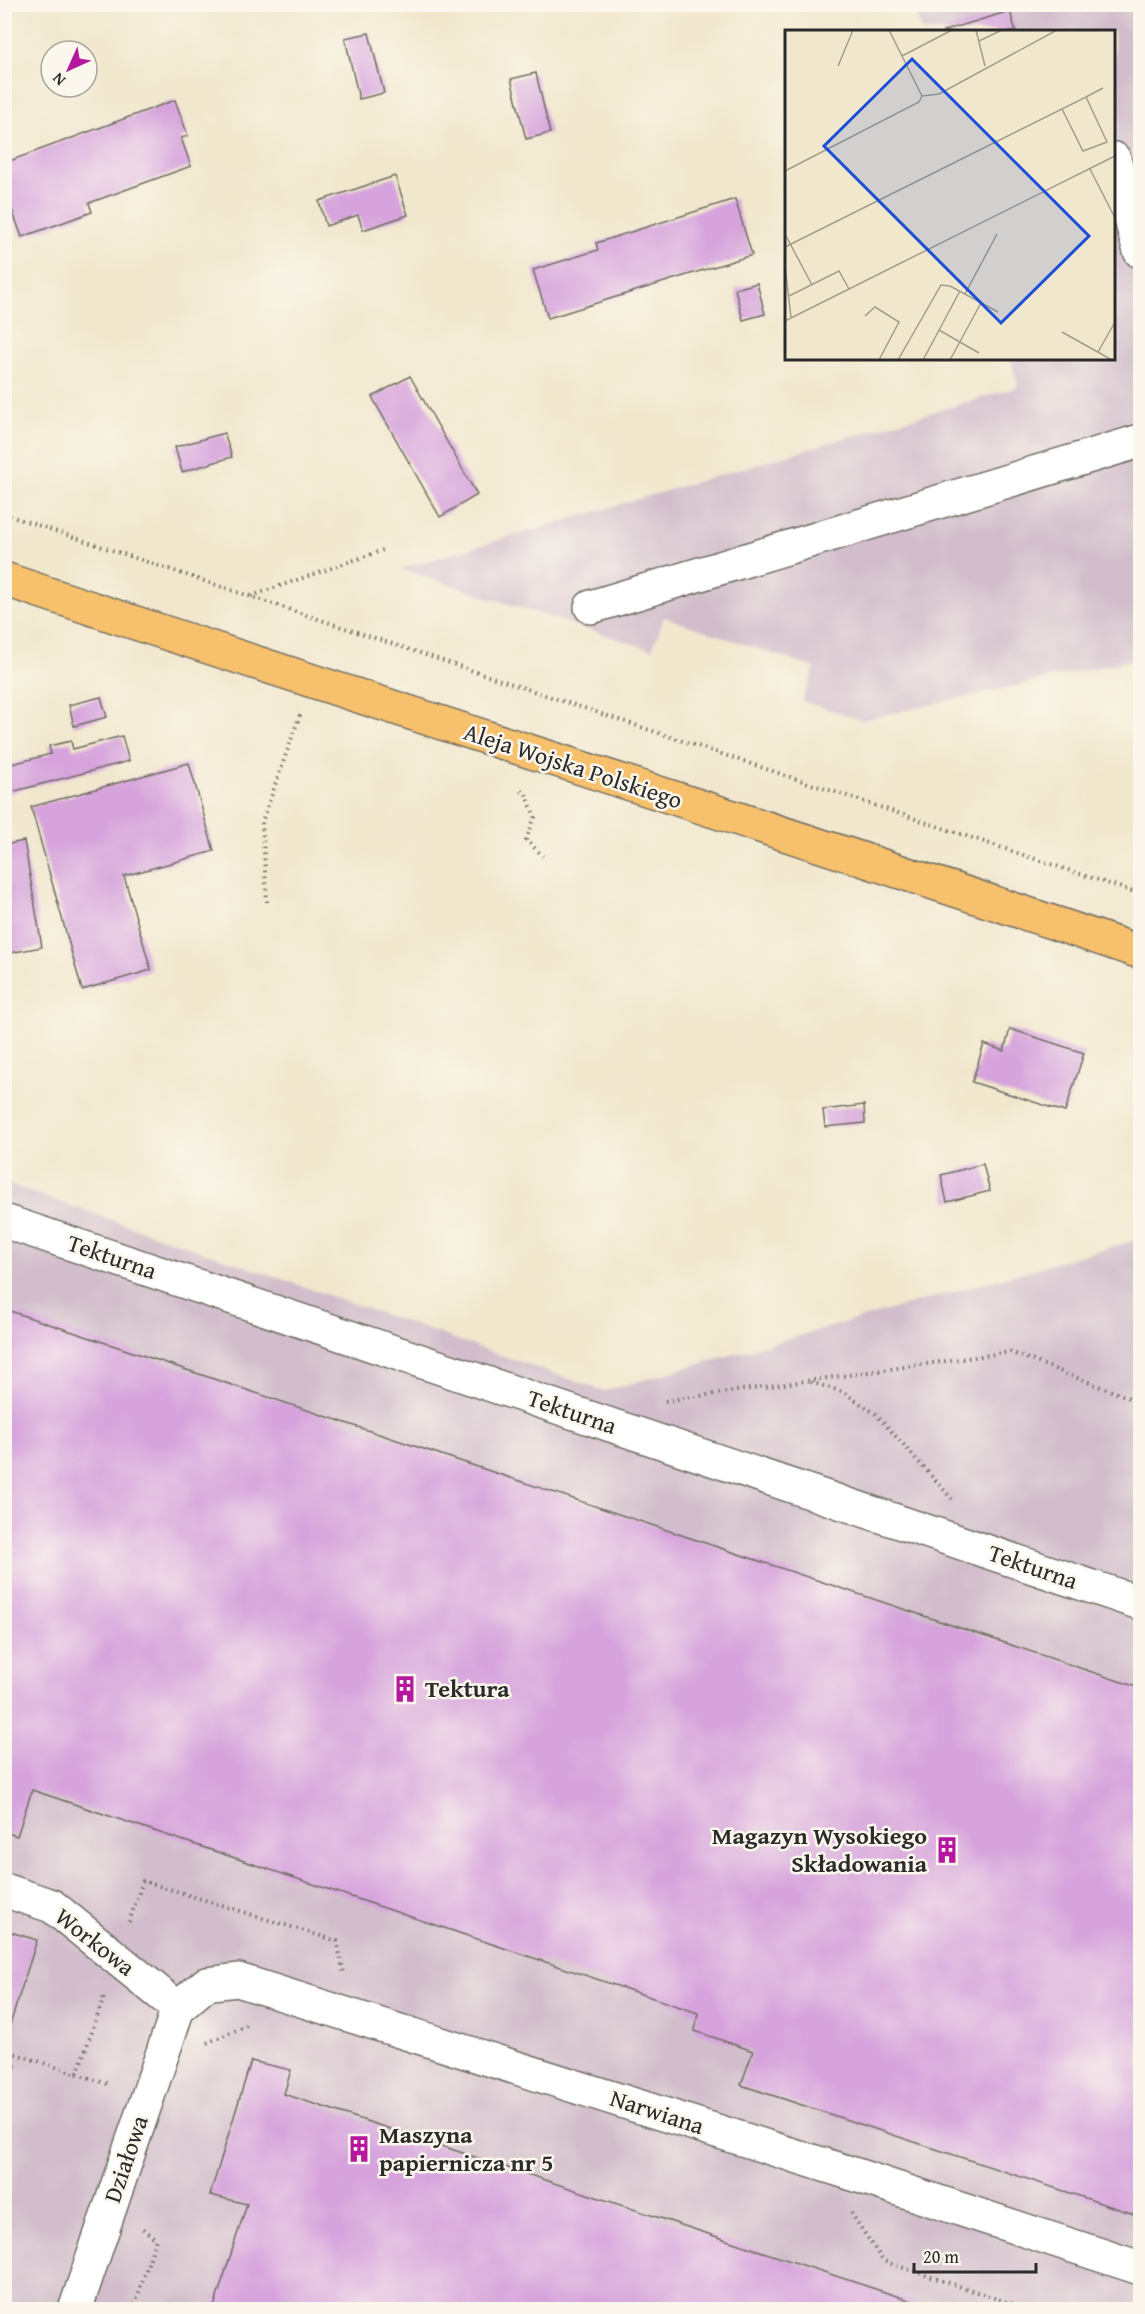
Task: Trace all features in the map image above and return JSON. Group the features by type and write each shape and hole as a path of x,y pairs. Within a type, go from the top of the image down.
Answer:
{"main road":[{"name":"Aleja Wojska Polskiego","path":"4,579 237,658 917,876 1140,952"}],"street":[{"path":"1115,166 1140,251"},
{"path":"591,607 1140,441"},
{"name":"Tekturna","path":"4,1221 1140,1603"},
{"name":"Workowa","path":"4,1890 52,1906 178,2008"},
{"name":"Narwiana","path":"178,2008 206,1984 238,1980 853,2174 1140,2268"},
{"name":"Działowa","path":"75,2310 178,2008"}],"path":[{"path":"4,514 1140,894"},
{"path":"250,596 386,549"},
{"path":"267,902 262,822 301,712"},
{"path":"657,1402 1010,1352 1140,1402"},
{"path":"807,1381 843,1392 876,1414 956,1503"},
{"path":"199,2047 252,2023"},
{"path":"77,2074 147,2098"},
{"path":"133,2310 156,2239 139,2226"}],"shaded area":[{"path":"914,5 1140,5 1140,658 862,720 802,701 815,668 664,617 652,650 401,569 1018,387 1011,360 1115,360 1115,30 921,30"},
{"path":"5,1183 604,1391 1140,1239 1140,2309 5,2310"}],"building":[{"path":"1010,11 1015,30 946,30"},
{"path":"369,33 384,93 359,99 345,38"},
{"path":"536,73 550,133 526,139 511,79"},
{"path":"175,100 188,136 181,138 191,166 89,203 92,212 22,237 4,188 4,163"},
{"path":"395,176 408,215 363,230 358,215 326,226 319,201"},
{"path":"735,199 752,255 548,318 533,270 598,250 596,243"},
{"path":"757,283 765,314 743,320 735,289"},
{"path":"410,376 477,495 440,517 372,397"},
{"path":"224,433 232,457 182,472 175,447"},
{"path":"101,697 107,717 74,726 69,705"},
{"path":"122,736 129,761 4,794 4,766 51,754 49,746 71,741 73,749"},
{"path":"189,763 214,851 124,876 151,970 82,990 31,807"},
{"path":"24,841 42,947 4,954 4,845"},
{"path":"1010,1029 1084,1053 1065,1112 972,1082 984,1044 1004,1051"},
{"path":"864,1105 865,1123 825,1127 823,1110"},
{"path":"983,1164 990,1191 947,1202 941,1175"},
{"name":"Tektura","path":"4,1309 1140,1688 1140,2216 741,2085 753,2051 695,2031 698,2013 32,1790 17,1836 4,1832"},
{"path":"4,1930 37,1940 6,2037 4,2036"},
{"path":"4,2061 16,2065 5,2099 4,2099"},
{"name":"Maszyna papiernicza nr 5","path":"251,2061 291,2070 284,2094 939,2310 213,2310 247,2204 210,2195"}],"place":[{"name":"Tektura","path":"405,1689"},
{"name":"Magazyn Wysokiego Składowania","path":"947,1850"},
{"name":"Maszyna papiernicza nr 5","path":"359,2149"}]}
